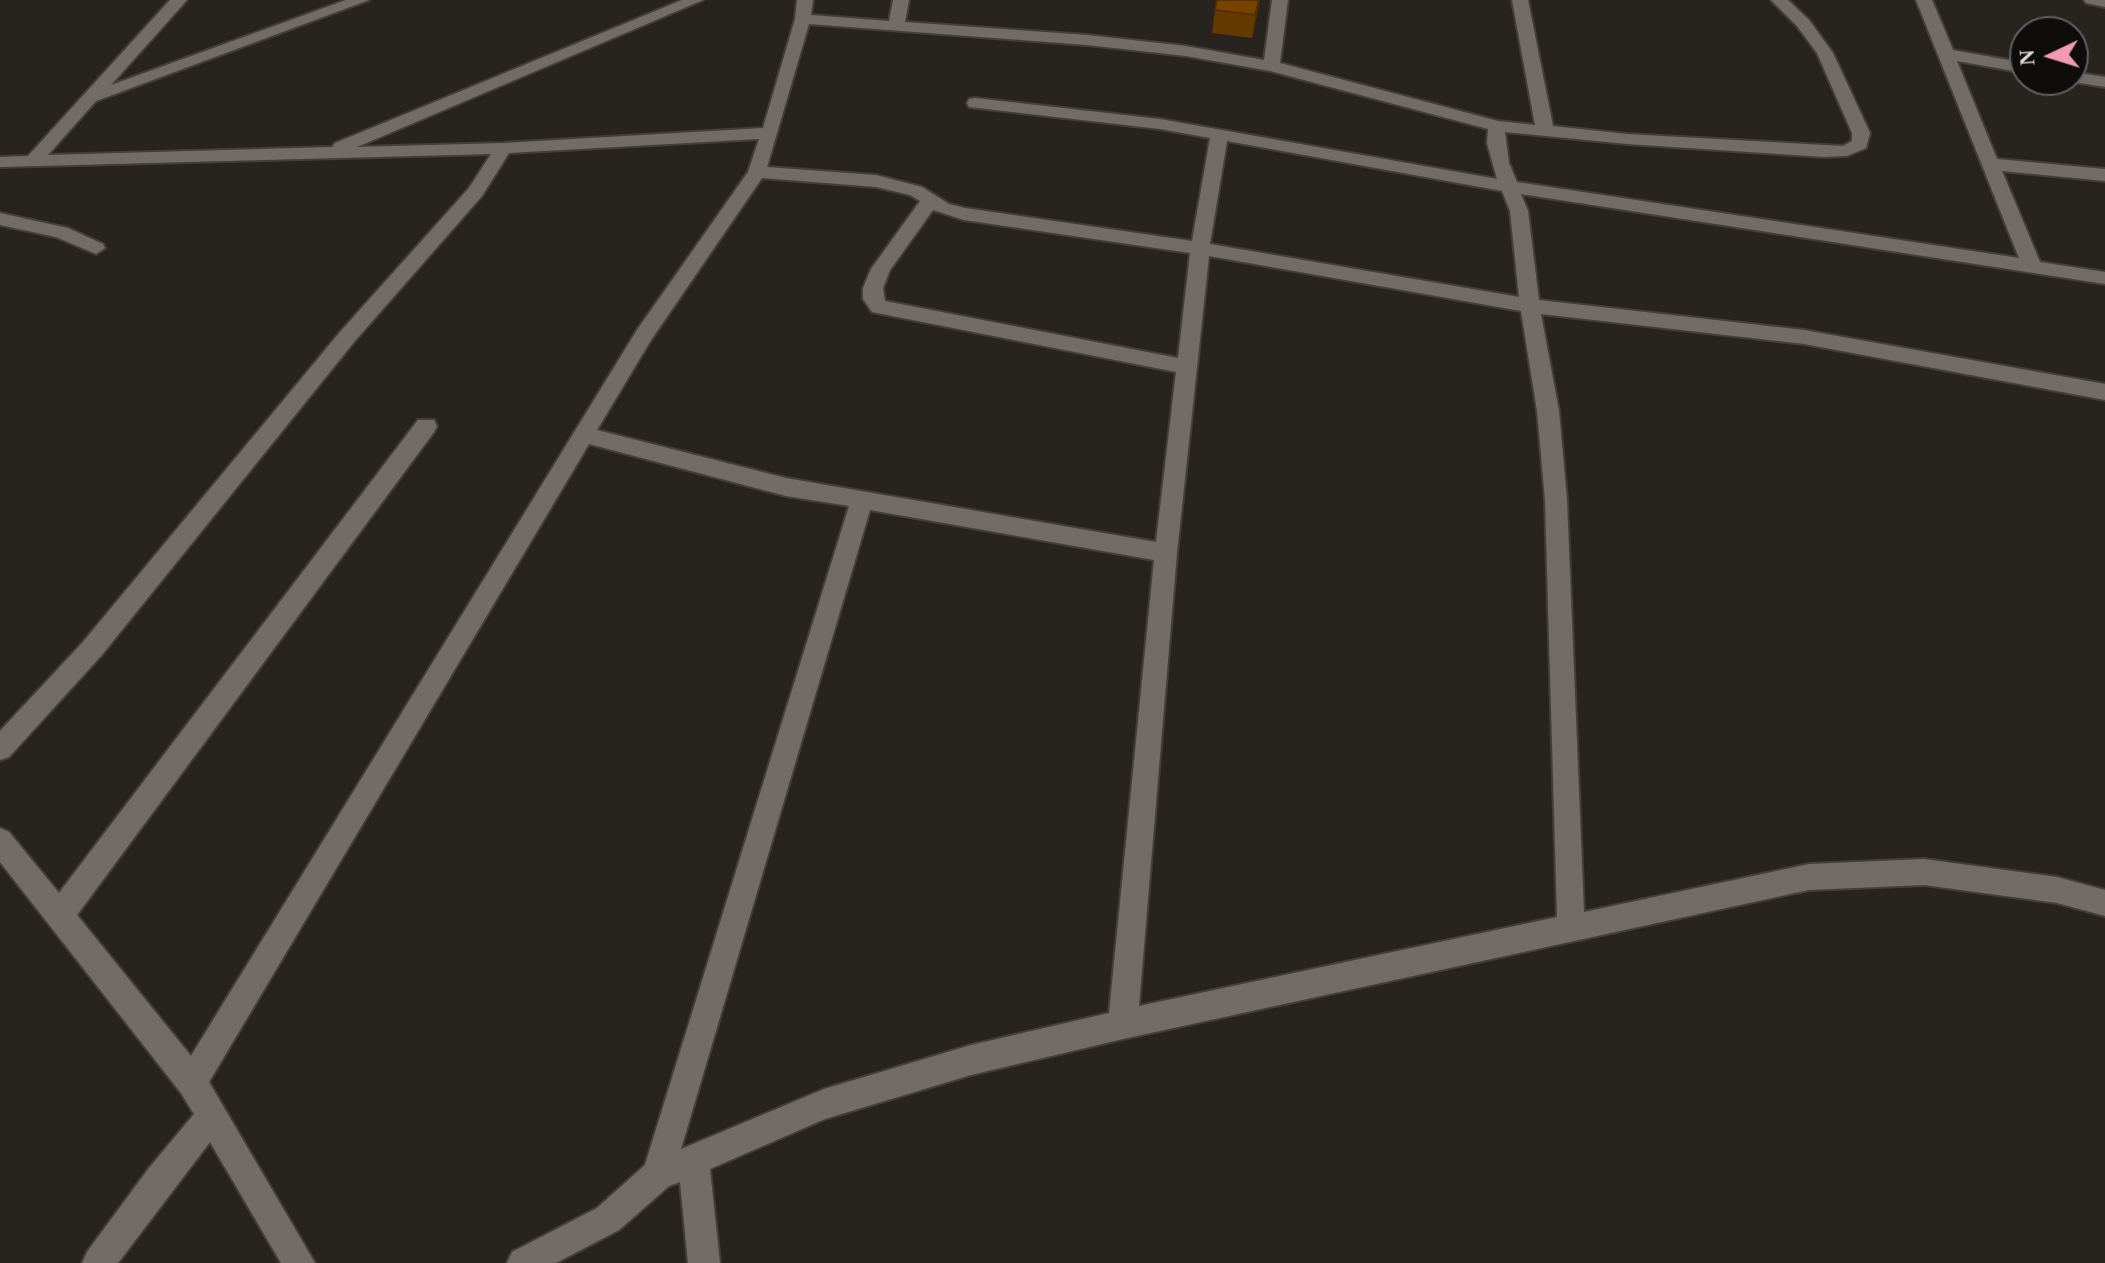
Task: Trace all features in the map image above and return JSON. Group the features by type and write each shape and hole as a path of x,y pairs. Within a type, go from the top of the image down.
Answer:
{"street":[{"path":"33,161 179,0"},
{"path":"90,98 361,0"},
{"path":"324,154 695,0"},
{"path":"192,1082 644,335 757,172 803,19 805,0"},
{"path":"896,26 901,0"},
{"path":"1271,66 1280,0"},
{"path":"1520,0 1545,132"},
{"path":"803,19 1186,51 1271,66 1497,126 1824,152 1847,151 1860,144 1861,133 1855,116 1825,53 1803,23 1779,0"},
{"path":"1924,0 2032,266"},
{"path":"2092,0 2105,2"},
{"path":"1946,54 2009,65"},
{"path":"975,103 1075,113 1219,135 1512,187 2105,278"},
{"path":"1497,126 1500,163 1519,211 1530,306 1548,411 1556,500 1571,926"},
{"path":"0,162 503,148 770,133"},
{"path":"1123,1024 1166,553 1200,248 1219,135"},
{"path":"0,749 92,649 347,337 466,203 503,148"},
{"path":"1991,164 2105,175"},
{"path":"757,172 876,181 916,191 964,214 1200,248 1530,306 1804,337 2105,392"},
{"path":"930,200 881,269 873,288 873,299 879,307 1187,367"},
{"path":"0,219 61,232 96,248"},
{"path":"59,916 426,426"},
{"path":"585,435 786,487 1166,553"},
{"path":"658,1175 862,500"},
{"path":"0,841 192,1082 299,1263"},
{"path":"523,1263 608,1219 658,1175 824,1104 971,1060 1123,1024 1809,877 1924,872 2057,890 2105,903"},
{"path":"98,1263 160,1179 213,1115"},
{"path":"693,1160 704,1263"}],"building":[{"path":"1217,0 1259,0 1255,15 1215,10"}]}
